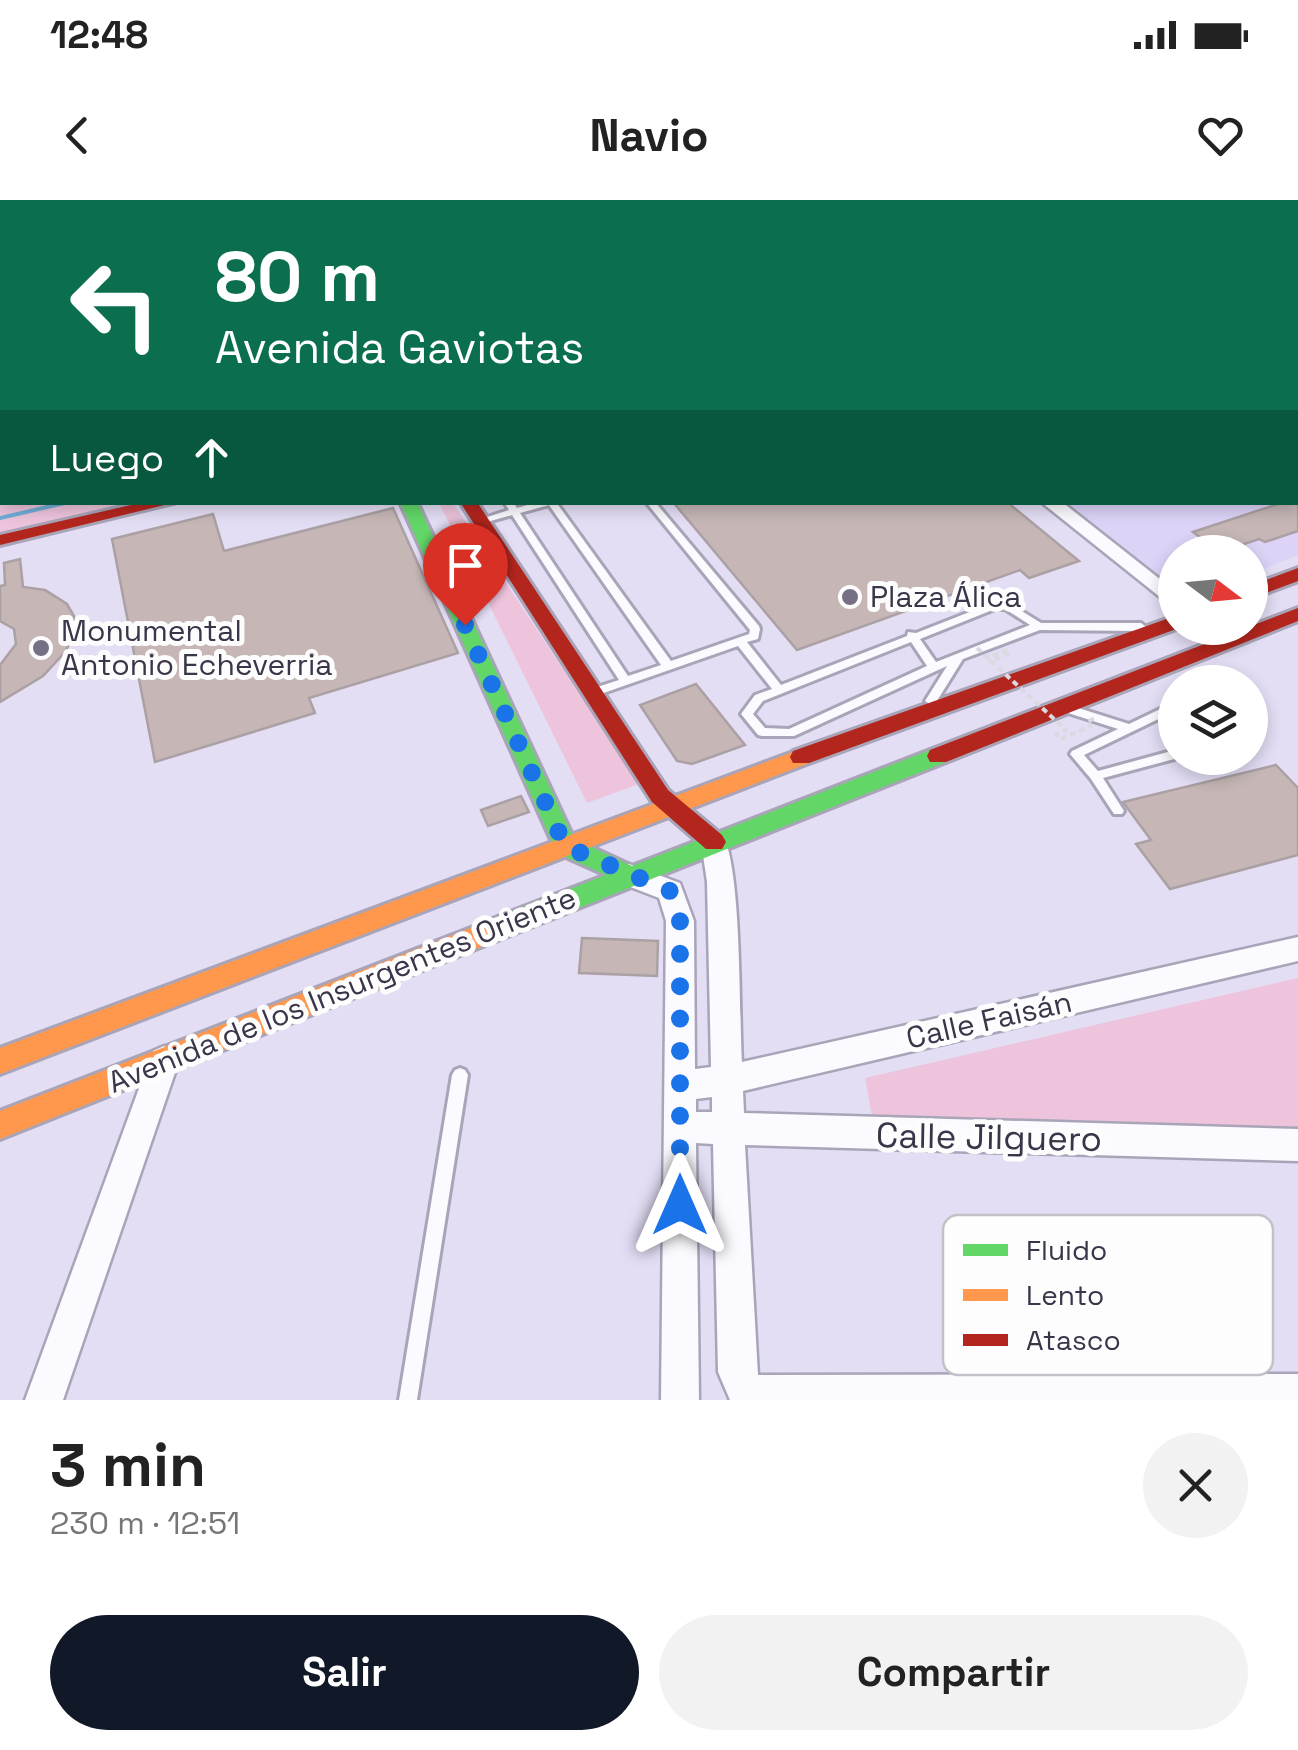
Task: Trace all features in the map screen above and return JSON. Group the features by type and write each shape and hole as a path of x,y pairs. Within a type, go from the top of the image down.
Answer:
{"main road":[{"path":"0,540 156,505"},
{"path":"409,505 562,840 630,875"},
{"path":"474,512 668,798 714,842"},
{"path":"1268,586 1298,574"},
{"name":"Avenida de los Insurgentes Oriente","path":"1191,665 1298,614"},
{"path":"930,702 1158,629"},
{"name":"Avenida de los Insurgentes Oriente","path":"0,1125 1058,705 1158,678"},
{"name":"Avenida de los Insurgentes Oriente","path":"0,1061 562,840"}],"street":[{"path":"1054,505 1158,588"},
{"path":"562,840 930,702"},
{"path":"714,842 720,882 726,1080 732,1131 737,1372 747,1394 1298,1393"},
{"path":"630,875 661,886 676,901 680,921 680,1400"},
{"name":"Calle Faisán","path":"678,1086 726,1080 1298,949"},
{"path":"44,1400 164,1061"},
{"name":"Calle Jilguero","path":"680,1127 1298,1145"}],"lane":[{"path":"552,505 668,667"},
{"path":"595,692 754,636 755,629 652,505"},
{"path":"474,512 511,507 626,682"},
{"path":"1039,626 1001,604 912,635 779,690 753,702 747,714 754,727 771,735 790,732 933,666 1039,626 1158,626"},
{"path":"912,635 933,666"},
{"path":"742,642 779,690"},
{"path":"930,702 959,656"},
{"path":"1058,705 1130,728"},
{"path":"1118,811 1076,754 1158,714"},
{"path":"1095,776 1158,759"},
{"path":"408,1400 460,1075"}],"path":[{"path":"977,648 988,658 1006,650 1010,654 990,662 1066,730 1056,734 1061,740 1091,726 1087,722 1095,718"}],"shaded area":[{"path":"0,505 136,505 0,535"},
{"path":"440,505 454,505 639,784 587,803"},
{"path":"1066,505 1298,505 1298,555 1268,568 1268,535 1158,535 1158,577"},
{"path":"1298,978 1298,1127 872,1116 865,1078"}],"building":[{"name":"Plaza Álica","path":"676,505 1011,505 1079,561 1029,578 1020,570 797,650"},
{"path":"1275,505 1298,505 1298,531 1268,541 1268,535 1193,532"},
{"path":"393,508 458,653 309,698 315,713 155,762 112,539 213,514 224,551"},
{"name":"Monumental Antonio Echeverria","path":"20,559 23,587 45,590 67,604 74,616 74,632 66,651 43,676 0,702 0,665 16,644 14,629 0,621 0,586 5,585 4,563"},
{"path":"696,684 745,745 692,764 677,761 640,705"},
{"path":"1276,765 1298,788 1298,855 1170,889 1136,844 1151,840 1123,802 1235,775 1268,775 1268,767"},
{"path":"521,796 529,812 488,826 481,810"},
{"path":"582,938 658,941 657,976 579,973"}],"waterway":[{"path":"0,518 56,505"}],"traffic: fast":[{"path":"409,505 565,846 629,875"},
{"path":"499,928 938,756"}],"traffic: slow":[{"path":"0,1061 801,757"},
{"path":"0,1125 499,928"}],"traffic: jam":[{"path":"0,540 156,505"},
{"path":"470,505 660,796 714,842"},
{"path":"1268,586 1298,574"},
{"path":"938,756 1298,614"},
{"path":"801,757 1158,628"}],"place":[{"name":"Plaza Álica","path":"850,597"},
{"name":"Monumental Antonio Echeverria","path":"41,648"}],"route":[{"path":"465,625 565,846 661,886 676,901 680,921 680,1205"}]}
